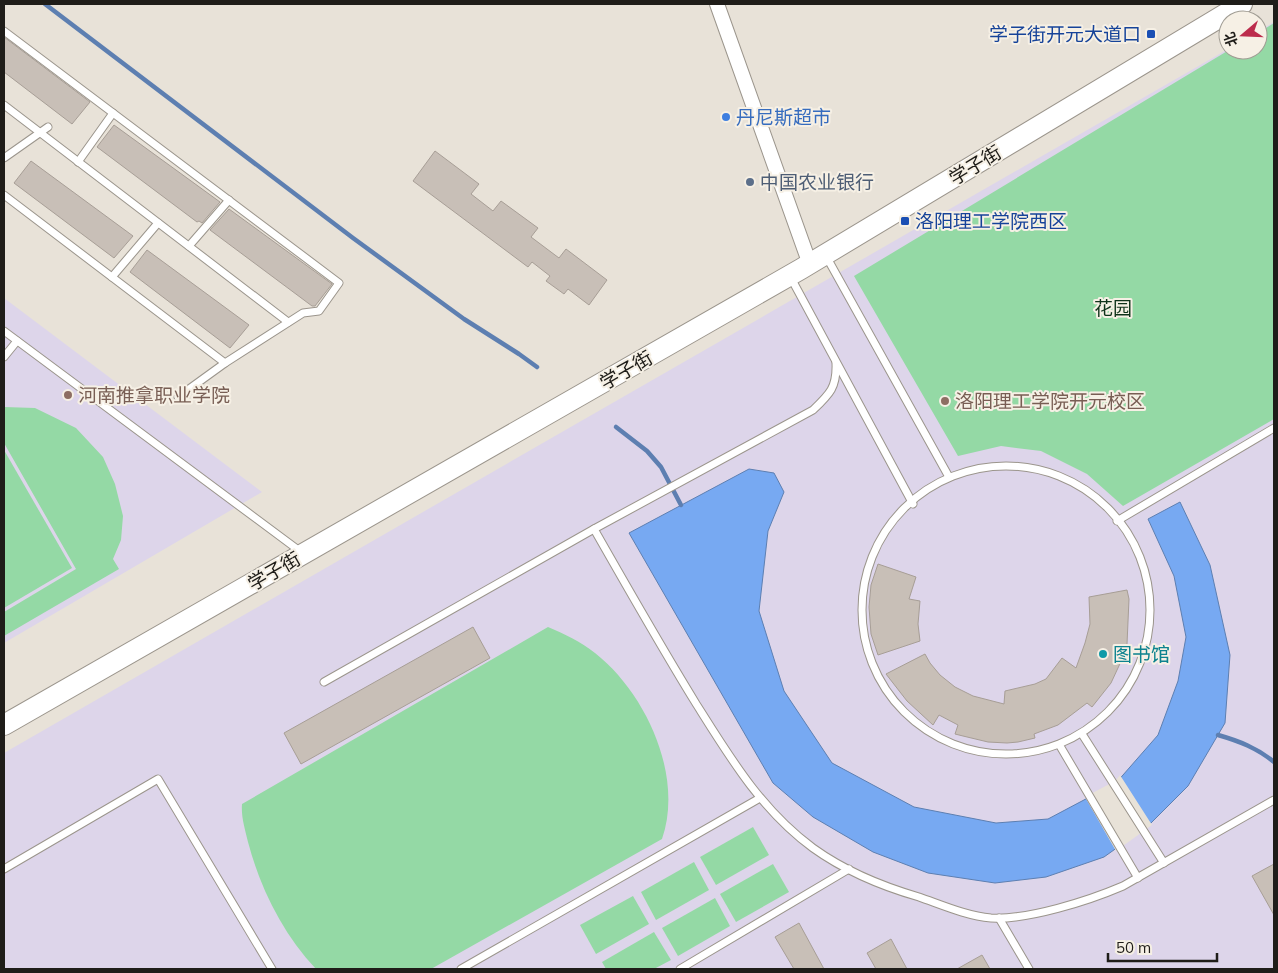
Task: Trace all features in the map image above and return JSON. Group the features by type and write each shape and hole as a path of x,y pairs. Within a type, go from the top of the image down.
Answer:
{"street":[{"path":"717,4 817,257"},
{"name":"学子街","path":"817,257 1232,4"},
{"name":"学子街","path":"4,717 300,552 788,274 1242,4"},
{"name":"学子街","path":"4,725 300,552"}],"lane":[{"path":"4,31 340,283 319,311 302,313 225,363 178,397"},
{"path":"4,106 288,322"},
{"path":"78,162 113,113"},
{"path":"4,158 48,127"},
{"path":"4,195 225,363"},
{"path":"189,246 229,200"},
{"path":"112,277 158,223"},
{"path":"817,257 949,477"},
{"path":"788,274 913,504"},
{"path":"4,331 300,552"},
{"path":"4,357 17,341"},
{"path":"324,682 594,529 813,410 831,392 834,386 837,377 836,363"},
{"path":"1117,521 1274,428"},
{"path":"1025,465 1047,471 1078,484 1104,506 1117,521 1138,559 1148,589 1151,614 1144,650 1128,686 1119,699 1102,718 1082,734 1060,746 1043,752 1020,755 976,749 940,738 912,720 891,696 875,666 866,640 863,624 862,605 868,565 873,553 891,525 913,504 949,477 984,466 1025,465"},
{"path":"594,529 663,650 732,762 760,798 780,819 813,848 867,879 963,911 990,918 1012,918 1066,906 1102,895 1138,878 1274,800"},
{"path":"1082,734 1164,863"},
{"path":"1060,746 1138,878"},
{"path":"4,869 158,779 272,969"},
{"path":"462,969 760,798"},
{"path":"680,969 849,869"},
{"path":"999,918 1029,969"}],"shaded area":[{"name":"洛阳理工学院开元校区","path":"1274,22 1274,969 4,969 4,753 1218,55 1218,60 1268,60 1268,25"},
{"name":"河南推拿职业学院","path":"4,298 262,492 4,643"}],"green space":[{"name":"花园","path":"1274,23 1274,419 1123,506 1087,474 1041,451 1001,446 958,456 854,276 1218,57 1218,60 1268,60 1268,27"},
{"path":"4,407 35,408 76,428 103,457 115,484 123,516 121,540 113,559 119,569 4,636 4,612 76,569 4,443"},
{"path":"4,450 72,568 4,608"},
{"path":"548,627 573,638 595,653 630,690 644,713 656,737 664,763 668,789 668,815 662,839 431,969 316,969 283,926 266,893 248,842 242,804"},
{"path":"753,827 769,855 716,885 700,857"},
{"path":"694,862 709,890 656,920 641,892"},
{"path":"773,864 789,892 736,922 720,894"},
{"path":"633,896 649,924 596,954 580,925"},
{"path":"715,898 730,926 678,956 662,928"},
{"path":"654,932 671,960 654,969 606,969 602,962"}],"water":[{"path":"749,469 774,473 784,492 768,531 759,611 784,691 832,763 914,807 996,823 1048,819 1116,783 1158,735 1178,681 1186,637 1174,576 1148,519 1180,502 1210,565 1230,655 1225,723 1188,786 1149,825 1104,857 1046,877 995,883 928,873 873,852 813,817 773,783 629,533"}],"pier":[{"path":"1120,775 1152,825 1116,851 1085,797 1115,781"}],"building":[{"path":"4,37 90,102 72,124 4,72"},
{"path":"114,125 220,202 202,223 197,222 97,147"},
{"path":"435,151 479,184 471,194 493,211 501,201 538,228 531,237 559,258 566,249 607,280 589,305 568,289 564,294 546,281 550,276 532,262 528,267 413,181"},
{"path":"31,161 133,236 114,258 14,183"},
{"path":"229,209 332,284 315,306 312,306 210,230"},
{"path":"147,250 249,325 230,348 130,272"},
{"path":"878,564 916,577 909,599 920,601 918,624 920,641 878,655 871,634 869,607 871,585"},
{"name":"图书馆","path":"1127,590 1129,599 1127,644 1111,683 1092,707 1087,703 1058,725 1034,734 1035,738 1007,743 988,742 955,734 958,725 939,715 933,725 907,701 886,674 925,654 940,675 955,687 973,696 1004,704 1005,691 1035,684 1046,679 1062,658 1076,668 1090,624 1089,597"},
{"path":"473,627 490,658 301,764 284,733"},
{"path":"1274,864 1274,915 1252,876"},
{"path":"799,923 824,969 794,969 775,937"},
{"path":"891,939 907,969 876,969 867,953"},
{"path":"982,955 990,969 957,969"}],"waterway":[{"path":"45,4 353,238 464,319 537,367"},
{"path":"616,427 647,451 661,467 681,505"},
{"path":"1218,735 1248,746 1274,762"}],"place":[{"name":"学子街开元大道口","path":"1151,34"},
{"name":"丹尼斯超市","path":"726,117"},
{"name":"中国农业银行","path":"750,182"},
{"name":"洛阳理工学院西区","path":"905,221"},
{"name":"河南推拿职业学院","path":"68,395"},
{"name":"洛阳理工学院开元校区","path":"945,401"},
{"name":"图书馆","path":"1103,654"}]}
